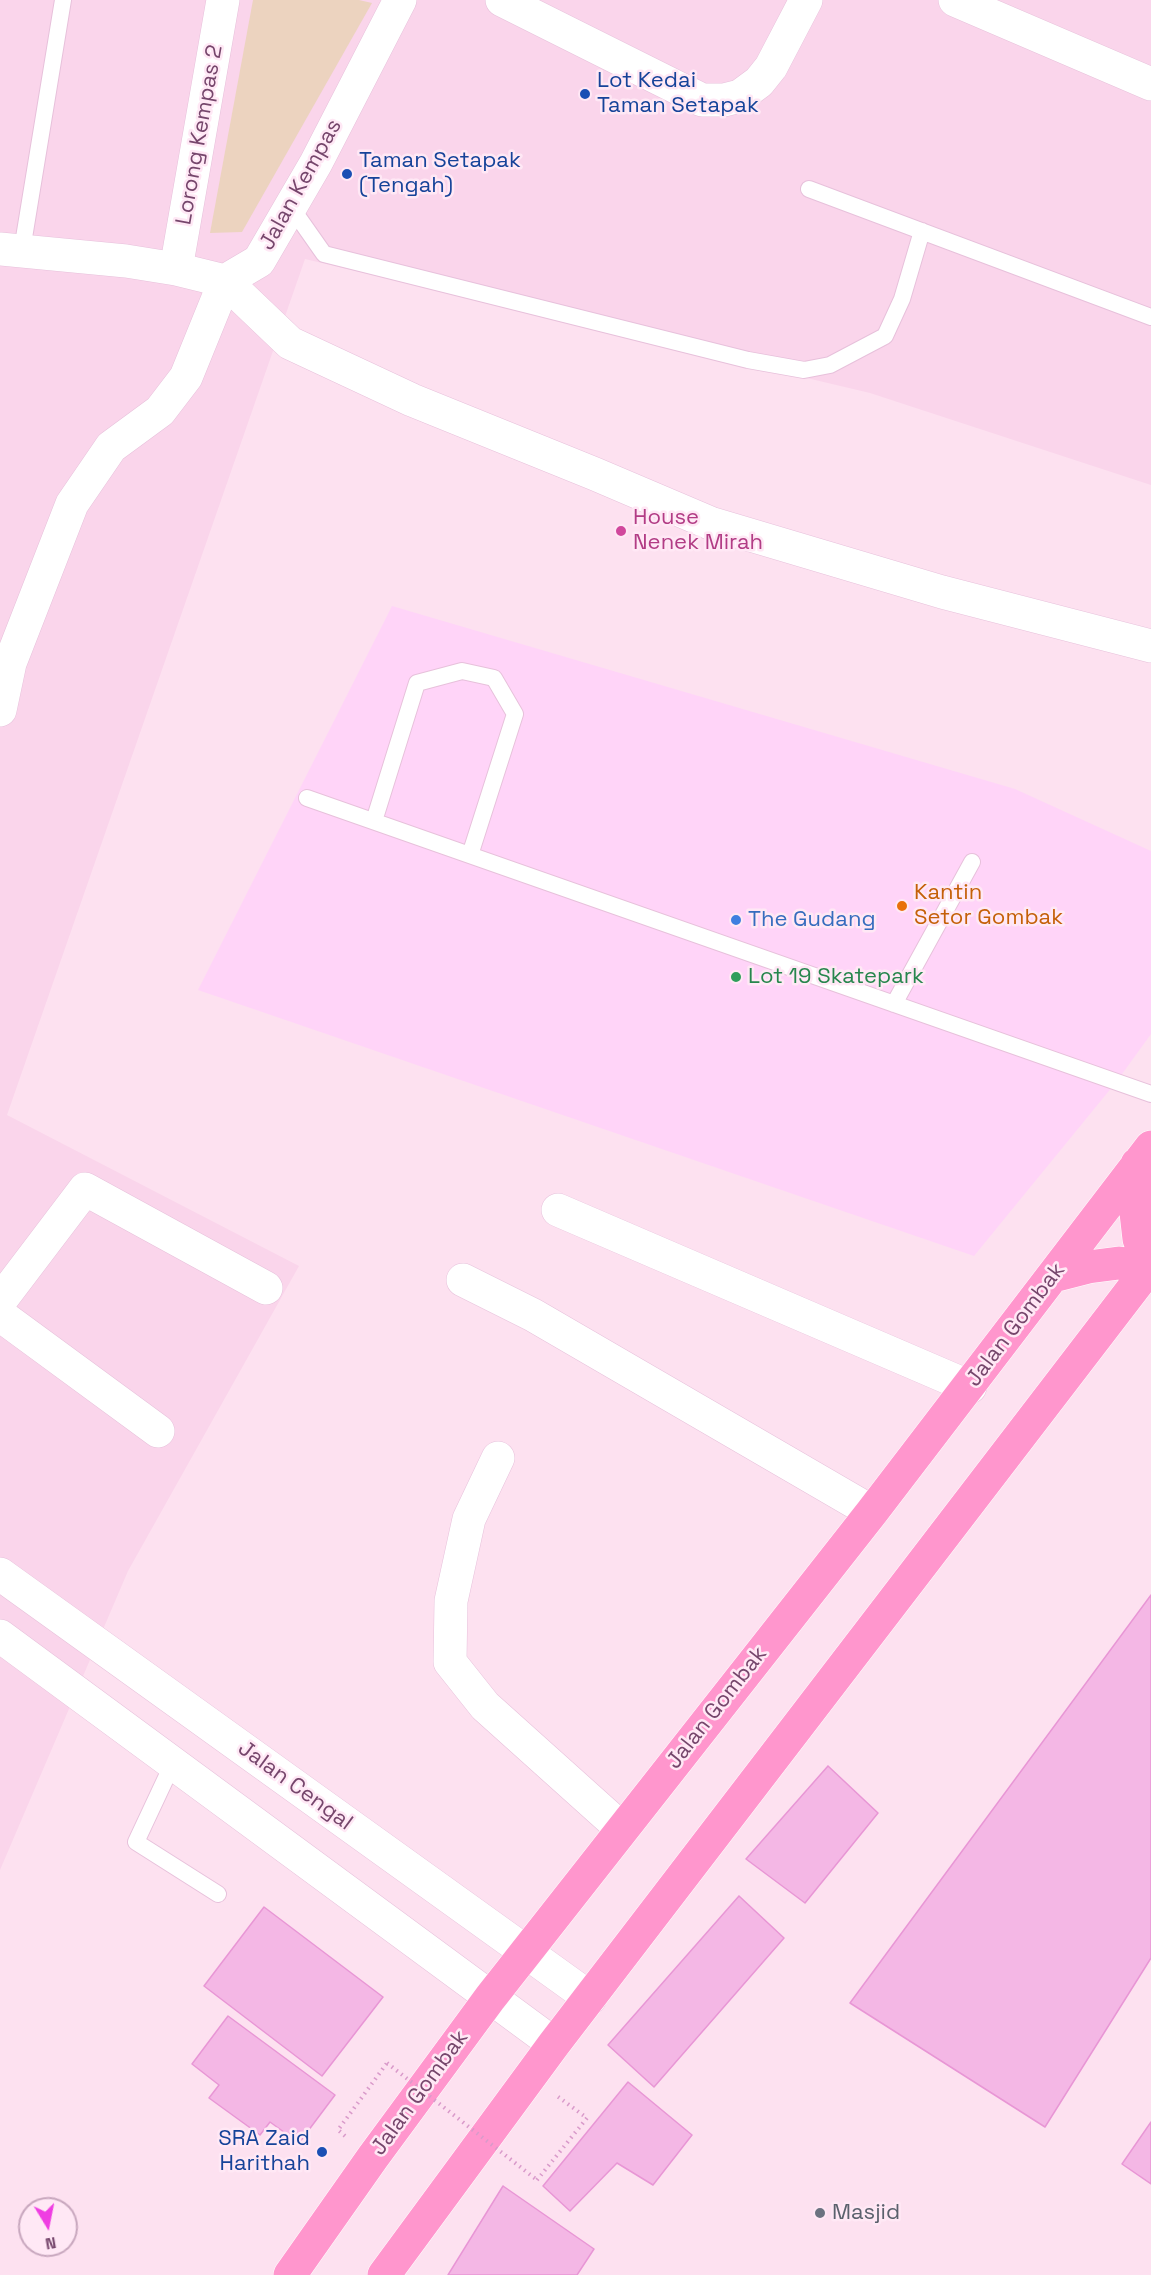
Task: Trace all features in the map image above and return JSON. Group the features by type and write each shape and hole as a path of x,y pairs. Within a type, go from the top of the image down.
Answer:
{"main road":[{"path":"1144,1155 1135,1204 1139,1239 1151,1266"},
{"name":"Jalan Gombak","path":"290,2275 373,2157 525,1952 970,1387 1144,1155"},
{"path":"1053,1276 1088,1267 1119,1263 1151,1266"},
{"path":"384,2275 554,2044 1151,1266"}],"street":[{"name":"Lorong Kempas 2","path":"176,269 223,0"},
{"name":"Jalan Kempas","path":"225,281 259,261 316,163 400,0"},
{"path":"502,0 702,100 724,100 740,96 759,82 771,67 806,0"},
{"path":"954,0 1151,84"},
{"path":"11,250 126,261 176,269 225,281 290,344 412,400 710,522 942,592 1151,646"},
{"path":"0,710 10,663 72,504 111,447 160,411 186,377 225,281"},
{"path":"0,1301 85,1189 266,1288"},
{"path":"558,1210 970,1387"},
{"path":"463,1280 533,1315 872,1512"},
{"path":"0,1315 158,1431"},
{"path":"498,1458 469,1519 452,1601 450,1662 485,1706 622,1828"},
{"name":"Jalan Cengal","path":"0,1574 590,1998"},
{"path":"0,1636 554,2044"}],"lane":[{"path":"11,250 63,0"},
{"path":"809,189 1151,317"},
{"path":"291,207 324,254 748,360 804,370 830,365 885,336 902,299 922,231"},
{"path":"374,821 417,683 462,671 494,678 515,714 470,855"},
{"path":"307,798 1151,1094"},
{"path":"894,1004 972,862"},
{"path":"173,1763 136,1842 218,1894"}],"path":[{"path":"338,2130 387,2063 537,2180 587,2118"}],"shaded area":[{"path":"0,0 1151,0 1151,485 870,393 305,259 7,1115 299,1266 128,1571 0,1870"},
{"path":"253,0 359,0 372,3 242,232 210,233"},
{"path":"392,606 1015,789 1151,851 1151,1034 1117,1081 974,1256 198,990"}],"building":[{"path":"1151,1595 1151,1958 1045,2127 850,2003"},
{"path":"828,1766 878,1813 805,1903 746,1859"},
{"path":"739,1896 784,1938 654,2087 608,2045"},
{"path":"264,1907 383,1997 322,2076 204,1986"},
{"path":"228,2016 335,2095 299,2143 270,2122 260,2135 209,2098 219,2085 192,2064"},
{"path":"628,2082 692,2135 653,2185 617,2163 570,2211 543,2186"},
{"path":"1151,2122 1151,2184 1122,2164"},
{"path":"503,2186 594,2249 577,2275 448,2275"}],"place":[{"name":"Lot Kedai Taman Setapak","path":"585,94"},
{"name":"Taman Setapak (Tengah)","path":"347,174"},
{"name":"House Nenek Mirah","path":"621,531"},
{"name":"Kantin Setor Gombak","path":"902,906"},
{"name":"The Gudang","path":"736,920"},
{"name":"Lot 19 Skatepark","path":"736,977"},
{"name":"SRA Zaid Harithah","path":"322,2152"},
{"name":"Masjid","path":"820,2213"}]}
